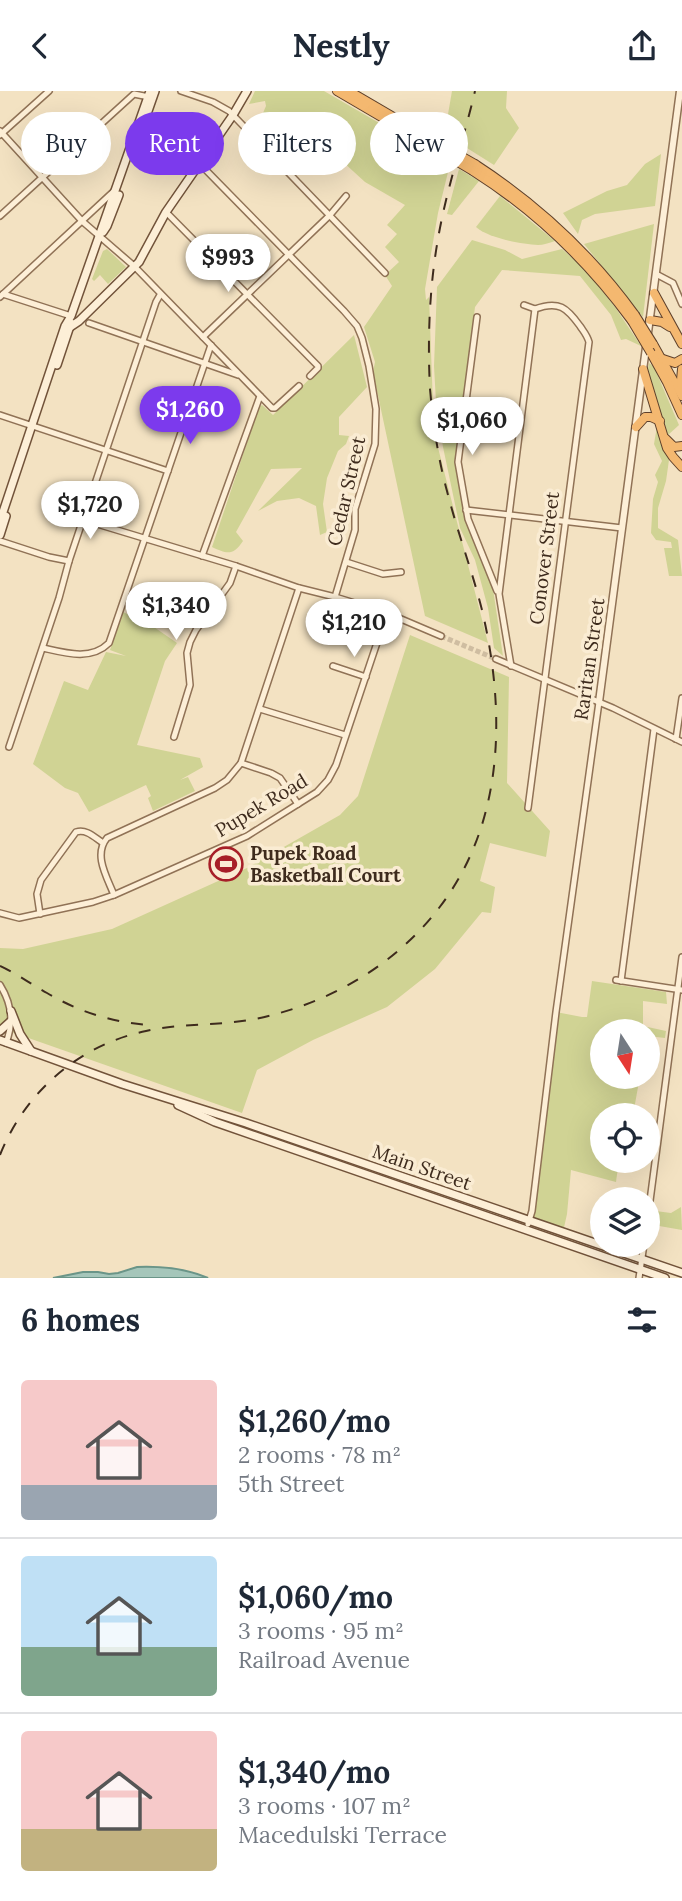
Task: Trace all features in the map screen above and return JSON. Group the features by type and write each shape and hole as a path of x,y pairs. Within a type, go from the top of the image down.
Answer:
{"highway":[{"path":"343,92 474,168 559,232 583,256 633,318 679,399 682,426"},
{"path":"654,293 682,344"},
{"path":"652,309 658,310 666,317"},
{"path":"650,320 662,322 672,328"},
{"path":"652,349 663,359 675,363 682,359"},
{"path":"663,359 679,399 682,415"},
{"path":"643,369 667,448 682,467"},
{"path":"682,369 682,386"},
{"path":"636,427 645,417 660,421"},
{"path":"664,437 674,447 682,446"}],"main road":[{"path":"224,128 246,92"},
{"path":"0,521 151,94"},
{"path":"100,235 107,226 151,94"},
{"path":"70,327 139,262 166,212 191,175"},
{"path":"0,535 65,326 72,316 84,314"},
{"path":"11,1011 31,1052"},
{"path":"0,1031 11,1021"},
{"name":"Main Street","path":"3,1042 682,1273"},
{"name":"Main Street","path":"151,1094 215,1122 526,1230 639,1274 665,1278"}],"street":[{"path":"48,91 1,133 82,221 134,266 272,408 299,386"},
{"path":"181,91 213,102 233,115 385,273"},
{"name":"Raritan Street","path":"526,1230 666,193 679,122 680,91"},
{"path":"0,216 136,93 151,94"},
{"name":"Cedar Street","path":"211,175 357,326 362,338 376,409 375,444 355,509 355,530 335,597"},
{"path":"2,296 116,190"},
{"path":"203,337 330,215 346,196"},
{"path":"166,212 318,366 310,376"},
{"path":"656,274 673,283 682,304"},
{"path":"9,747 160,295"},
{"path":"2,296 72,316"},
{"path":"499,594 535,309 524,305"},
{"name":"Conover Street","path":"528,808 589,342 564,307 542,306 535,309"},
{"path":"477,317 458,462 468,519 499,594 511,666"},
{"path":"89,323 241,376"},
{"path":"43,648 68,654 96,652 109,643 211,345"},
{"path":"202,556 260,396"},
{"path":"0,415 168,471"},
{"path":"466,510 622,529"},
{"path":"84,520 387,613 441,636"},
{"path":"0,541 69,561"},
{"path":"346,562 383,574 401,572"},
{"path":"174,737 190,685 187,653 190,642 195,630 230,583 236,566"},
{"path":"114,895 101,861 103,843 107,838 215,789 227,780 241,763 299,588"},
{"name":"Pupek Road","path":"0,913 19,918 114,895 247,837 317,792 336,765 387,613"},
{"path":"496,659 599,702 679,741 682,698"},
{"path":"333,666 366,677"},
{"path":"260,709 345,735"},
{"path":"654,729 618,980 680,990"},
{"path":"241,763 280,778 298,804"},
{"path":"40,914 38,887 41,880 76,832 87,832 103,843"},
{"path":"652,1187 680,990 682,957"},
{"path":"0,985 11,1011 11,1021 3,1042"},
{"path":"639,1274 642,1259"}],"green space":[{"path":"255,91 324,91 370,118 370,175 447,175 425,289 426,300 429,297 434,432 488,643 425,616 373,372 375,362 364,327 392,286 385,275 399,262 385,247 397,234 387,225 405,205 356,174 356,112 263,112 265,101 249,104"},
{"path":"452,91 507,91 506,108 519,128 494,165 468,149 468,112 448,112"},
{"path":"661,154 655,206 595,214 582,220 578,234 563,213 607,191 627,185 645,164"},
{"path":"468,174 479,181 452,215 447,214 457,175"},
{"path":"500,196 555,241 538,245 514,242 488,234 476,227"},
{"path":"654,224 643,317 584,244"},
{"path":"472,240 505,250 522,259 562,249 584,268 641,346 626,339 621,340 611,315 580,276 502,270 475,307 456,459 464,516 493,589 503,656 494,648 488,608 475,560 460,528 436,402 434,366 437,287"},
{"path":"107,249 126,267 108,284 100,275 94,281 92,279 103,251"},
{"path":"354,335 367,387 339,417 339,435 349,436 346,444 338,451 327,478 323,504 327,532 320,535 316,506 299,498 277,501 258,511 302,468 271,469 236,532 243,541 229,552 212,547 259,407 262,405 273,415"},
{"path":"649,363 654,367 679,425 668,435 647,374"},
{"path":"657,426 669,460 658,508 658,528 678,540 682,576 669,576 664,548 672,548 671,542 656,540 651,533 653,499 658,482 655,475 662,461 654,444"},
{"path":"123,612 151,625 177,643 165,661 137,745 200,758 203,767 180,780 188,777 195,791 153,811 146,785 89,812 78,793 65,788 33,764 64,681 88,690 106,652 126,656 110,650"},
{"path":"410,635 509,677 507,783 550,831 546,857 490,843 480,881 495,887 491,913 482,912 435,969 387,1007 313,1040 257,1070 242,1113 0,1028 0,948 23,949 112,929 247,868 340,815 358,796"},
{"path":"592,981 666,992 667,1004 643,1001 643,1019 590,1019 590,1089 638,1089 635,1103 590,1103 590,1173 617,1173 616,1182 571,1170 563,1232 529,1221 556,1012 587,1017"},
{"path":"660,1030 666,1031 665,1038 660,1037"},
{"path":"681,1207 682,1230 660,1226 660,1212 671,1213"}],"water":[{"path":"137,1267 173,1268 208,1278 53,1278 83,1272 118,1273"}],"tunnel":[{"path":"441,636 496,659"}],"railway":[{"path":"0,1155 24,1111 40,1092 57,1075 98,1047 146,1031 241,1021 286,1011 345,987 372,970 398,951 441,905 459,878 474,847 492,781 496,747 494,678 482,610 438,453 430,389 429,346 430,303 438,239 475,91"},
{"path":"0,966 59,1000 84,1011 124,1022 151,1025"}],"place":[{"name":"Pupek Road Basketball Court","path":"226,864"}]}
